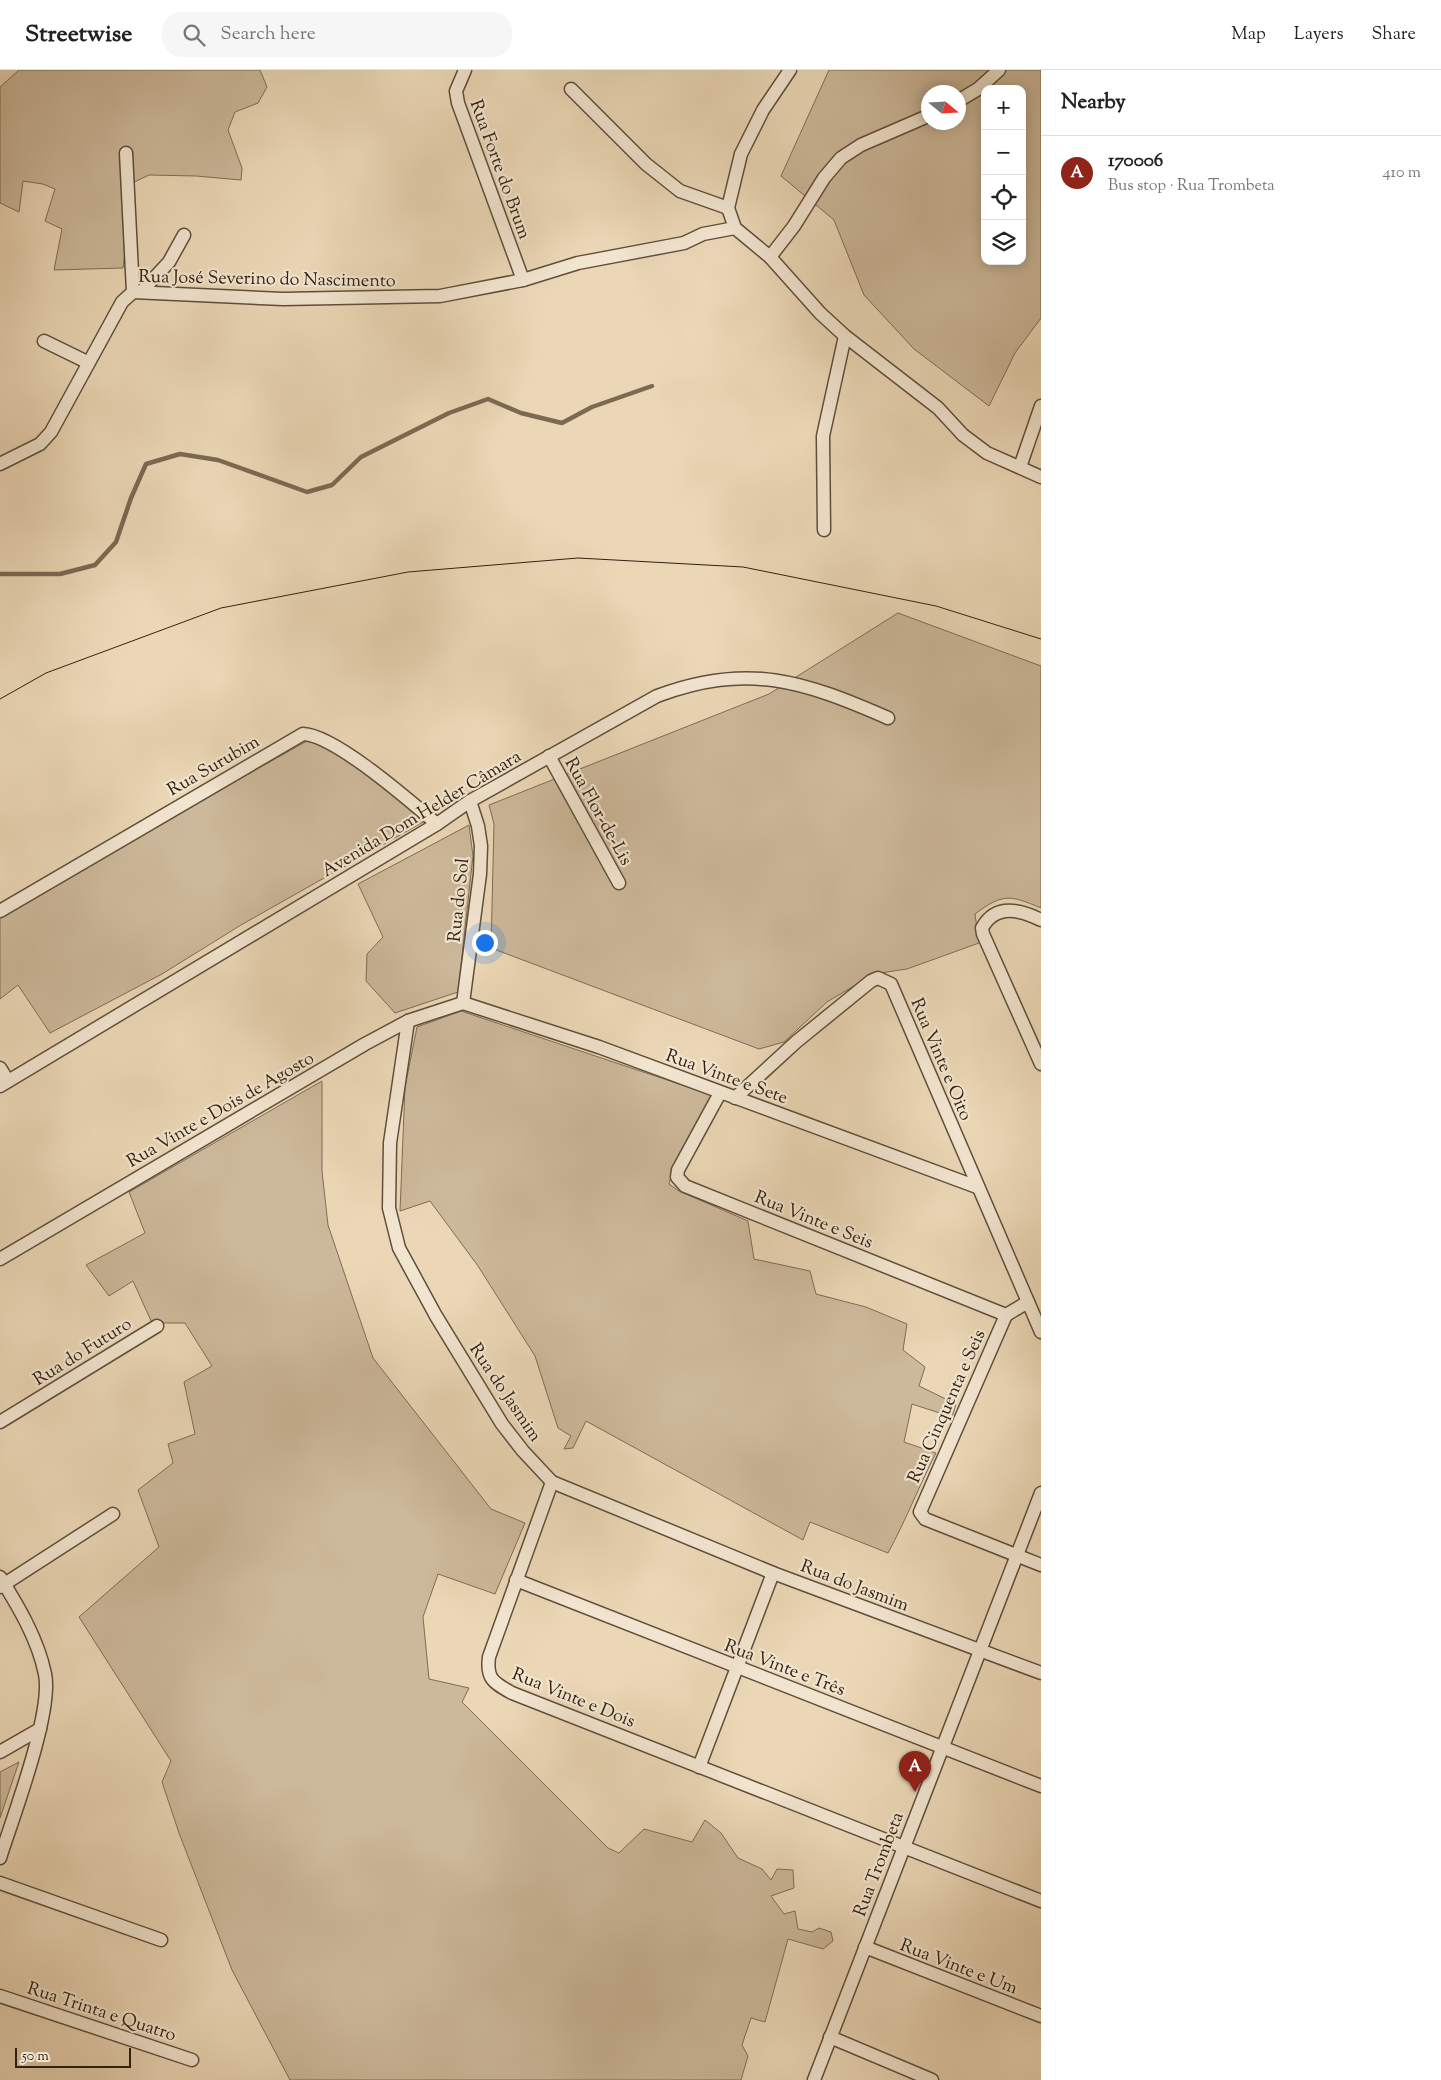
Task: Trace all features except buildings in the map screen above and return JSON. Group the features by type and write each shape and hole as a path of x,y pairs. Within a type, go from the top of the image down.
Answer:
{"street":[{"name":"Rua Forte do Brum","path":"465,70 456,91 457,100 523,280"},
{"path":"790,70 762,110 741,154 728,208 735,228 770,257 820,313 845,336 938,408 963,435 987,453 1041,477"},
{"path":"966,97 978,89 999,70"},
{"path":"571,89 646,164 680,191 728,208"},
{"path":"770,257 794,226 824,178 841,158 861,146 921,119"},
{"path":"126,152 137,291"},
{"name":"Rua José Severino do Nascimento","path":"0,464 40,444 51,432 122,302 137,291 284,299 440,296 523,280 578,263 684,243 703,234 735,228"},
{"path":"137,291 169,262 184,235"},
{"path":"824,530 823,436 845,336"},
{"path":"44,341 88,362"},
{"path":"1020,467 1041,406"},
{"name":"Avenida Dom Helder Câmara","path":"4,1083 438,824 470,801 658,696 684,686 709,680 757,678 801,684 830,693 888,718"},
{"name":"Rua Surubim","path":"0,911 303,734 316,736 369,768 438,824"},
{"name":"Rua Flor-de-Lis","path":"549,756 619,883"},
{"name":"Rua do Sol","path":"464,1003 481,856 478,826 470,801"},
{"path":"1041,920 1026,912 1008,910 990,918 982,928 1041,1064"},
{"name":"Rua Vinte e Oito","path":"735,1098 796,1042 871,981 878,978 891,984 1041,1332"},
{"name":"Rua Vinte e Dois de Agosto","path":"0,1259 408,1020 464,1003"},
{"name":"Rua Vinte e Sete","path":"464,1003 599,1048 977,1187"},
{"name":"Rua do Jasmim","path":"408,1020 390,1143 389,1208 399,1248 436,1316 502,1424 552,1482 773,1573 1041,1673"},
{"path":"0,1068 4,1083"},
{"name":"Rua Vinte e Seis","path":"720,1093 678,1170 680,1182 685,1186 1006,1315"},
{"path":"1006,1315 1028,1302"},
{"name":"Rua Cinquenta e Seis","path":"1006,1315 920,1512 925,1519 1018,1556"},
{"name":"Rua do Futuro","path":"0,1422 156,1326"},
{"name":"Rua Vinte e Dois","path":"552,1482 489,1657 487,1669 490,1677 512,1693 1041,1901"},
{"name":"Rua Trombeta","path":"814,2080 1041,1493"},
{"path":"0,1858 40,1729 46,1675 32,1634 1,1582 113,1514"},
{"path":"1018,1556 1041,1566"},
{"path":"699,1767 773,1573"},
{"name":"Rua Vinte e Três","path":"516,1580 1041,1786"},
{"path":"0,1752 40,1729"},
{"path":"0,1883 161,1940"},
{"name":"Rua Vinte e Um","path":"865,1947 1041,2016"},
{"name":"Rua Trinta e Quatro","path":"0,1996 192,2060"},
{"path":"830,2038 932,2080"}],"shaded area":[{"path":"19,70 260,70 267,87 258,103 235,112 228,130 242,168 241,180 196,176 149,175 126,186 128,227 123,268 54,270 62,229 45,221 55,189 43,184 23,181 19,212 0,203 0,87"},
{"path":"829,70 1041,70 1041,318 1015,353 989,406 914,349 864,295 834,220 781,176"},
{"path":"898,613 1041,666 1041,908 1022,900 1007,898 993,902 975,914 979,943 907,969 874,974 827,1002 784,1042 759,1049 491,948 494,824 489,805 769,694"},
{"path":"307,741 339,750 425,821 241,925 162,974 50,1033 18,985 0,999 0,913"},
{"path":"469,825 473,856 458,992 395,1013 366,981 367,954 383,937 358,884"},
{"path":"461,1011 715,1096 673,1170 669,1184 679,1191 748,1221 754,1259 810,1271 816,1294 866,1307 907,1324 903,1350 925,1367 919,1386 956,1404 952,1417 912,1404 904,1442 936,1453 888,1553 810,1522 803,1540 586,1421 573,1448 564,1449 571,1436 558,1428 535,1356 478,1266 430,1201 400,1211 405,1087 417,1027"},
{"path":"322,1081 322,1171 328,1225 373,1358 491,1509 525,1523 495,1594 438,1574 423,1617 429,1679 469,1688 462,1702 608,1848 619,1853 644,1829 692,1842 705,1820 721,1833 738,1858 762,1869 771,1880 777,1869 793,1870 794,1888 771,1896 784,1914 795,1911 798,1929 812,1932 819,1928 831,1932 833,1941 823,1949 788,1939 765,2022 751,2018 742,2045 748,2056 741,2080 290,2080 232,1970 179,1833 162,1782 171,1761 79,1617 159,1547 138,1490 173,1463 168,1444 195,1434 184,1382 212,1366 185,1323 152,1323 133,1281 109,1296 86,1265 145,1233 129,1192"},
{"path":"19,1762 0,1818 0,1772"}],"waterway":[{"path":"0,574 60,574 95,565 116,542 131,498 146,464 180,454 218,460 307,492 332,485 361,457 449,413 488,399 521,413 562,423 592,407 652,386"}],"tram line":[{"path":"0,699 46,673 221,608 408,572 578,558 743,567 936,606 1041,639"}],"place":[{"name":"170006","path":"915,1792"}]}
